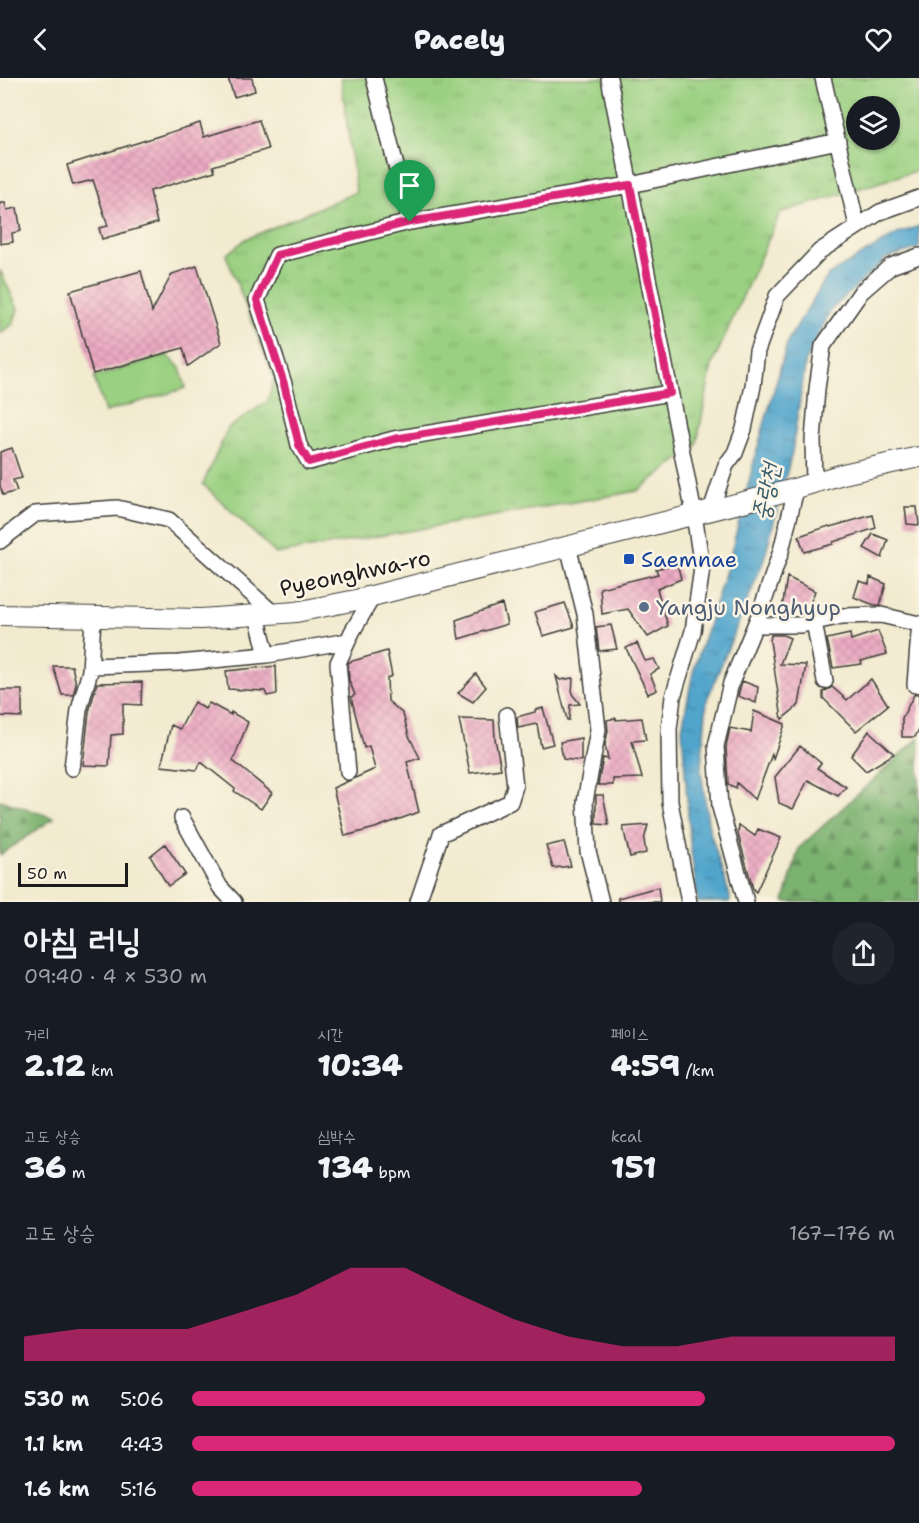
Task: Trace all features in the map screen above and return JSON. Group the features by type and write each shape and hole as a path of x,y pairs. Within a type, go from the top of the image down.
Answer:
{"main road":[{"path":"799,488 843,474 919,457"},
{"name":"Pyeonghwa-ro","path":"0,615 201,620 296,612 373,596 799,488"}],"street":[{"path":"374,78 410,222"},
{"path":"609,78 670,393 702,512 702,568 693,631 674,697 669,729 670,802 689,902"},
{"path":"824,78 856,226"},
{"path":"670,393 394,439 309,462 299,445 284,384 257,300 277,255 410,222 630,185 838,141"},
{"path":"702,512 726,465 735,453 744,429 753,386 757,351 777,296 820,251 856,226 880,212 919,198"},
{"path":"746,902 720,807 716,746 731,683 755,625 781,551 799,488 816,399 823,346 861,292 891,266 919,256"},
{"path":"0,541 35,514 117,508 169,520 265,615 267,655"},
{"path":"568,546 585,614 598,730 585,802 588,851 601,902"},
{"path":"348,772 338,663 373,596"},
{"path":"755,625 801,625 842,616 881,615 919,624"},
{"path":"72,768 79,710 91,666 93,618"},
{"path":"814,622 825,681"},
{"path":"915,685 919,633"},
{"path":"91,666 179,663 267,655 348,641"},
{"path":"418,902 441,834 510,802 515,786 507,715"},
{"path":"182,818 220,887 234,902"}],"green space":[{"path":"341,78 919,78 919,170 780,213 712,365 696,447 637,491 276,554 203,484 228,428 268,401 274,378 226,255 246,239 356,192"},
{"path":"0,270 18,309 13,324 0,334"},
{"path":"167,355 180,368 186,388 105,412 94,377"},
{"path":"919,738 919,902 784,902 799,848"},
{"path":"0,800 54,818 0,855"}],"water":[{"name":"중랑천","path":"919,226 919,248 887,258 831,310 806,360 792,452 764,560 707,700 701,770 709,828 730,902 698,902 690,844 682,728 693,672 729,561 788,340 828,275 895,235"}],"building":[{"path":"228,78 252,78 255,91 234,97"},
{"path":"259,120 268,149 213,166 215,171 150,191 157,223 102,239 99,228 108,226 93,180 73,185 67,165 200,123 204,137"},
{"path":"0,203 5,203 7,210 17,208 21,231 12,233 13,242 0,244"},
{"path":"197,266 221,343 188,366 183,348 93,374 70,291 141,271 152,312 172,274"},
{"path":"12,448 22,478 13,480 17,491 3,495 0,486 0,452"},
{"path":"905,507 917,507 919,525 907,524"},
{"path":"873,515 876,528 804,552 799,536"},
{"path":"873,534 888,540 882,558 864,548"},
{"path":"677,563 681,579 657,589 668,626 648,637 628,609 602,614 600,588 658,574 656,569"},
{"path":"787,577 815,591 806,613 782,609"},
{"path":"870,577 886,584 880,605 854,597 859,581 869,584"},
{"path":"565,603 574,627 543,636 535,612"},
{"path":"502,604 507,624 459,639 456,620"},
{"path":"611,625 617,649 599,651 596,627"},
{"path":"878,631 887,654 861,661 862,664 833,668 827,639 850,634 851,640"},
{"path":"771,635 783,635 790,638 780,664 806,665 799,705 782,719 770,641"},
{"path":"637,643 645,661 654,659 659,669 650,674 657,690 648,694 626,648"},
{"path":"387,651 392,676 387,678 388,701 403,714 409,736 420,758 407,762 419,812 345,836 333,788 375,769 369,746 364,748 351,697 355,695 349,680 348,665 349,662"},
{"path":"53,666 72,666 76,684 73,695 62,695"},
{"path":"276,666 277,694 267,696 265,691 228,689 226,671"},
{"path":"476,674 486,687 473,702 458,693"},
{"path":"556,676 560,680 573,678 572,694 580,704 570,705 569,720 567,720"},
{"path":"871,679 888,705 856,731 823,698 823,692 832,687 847,700"},
{"path":"742,681 758,687 756,703 738,696"},
{"path":"142,682 141,705 123,704 123,734 111,735 109,766 83,765 89,712 97,683"},
{"path":"0,690 22,690 22,717 0,716"},
{"path":"919,694 919,729 915,737 902,737 902,718 914,695"},
{"path":"194,702 205,709 209,703 248,722 233,761 272,793 261,809 234,791 235,789 201,762 197,770 161,766 171,725 180,729"},
{"path":"543,708 553,744 541,747 537,724 518,728 517,717"},
{"path":"754,711 785,724 755,800 737,783 736,788 728,784 726,747 730,728 751,732"},
{"path":"616,718 616,720 642,718 646,740 632,741 642,778 613,779 613,785 598,785 603,758 608,759 605,745 608,731 607,720"},
{"path":"459,719 494,720 501,769 470,773"},
{"path":"869,731 894,754 866,771 851,756"},
{"path":"581,738 581,761 563,759 560,742"},
{"path":"800,746 821,763 817,768 846,787 838,796 808,780 793,809 779,803 775,777"},
{"path":"596,795 603,795 609,825 596,824"},
{"path":"648,825 644,840 646,853 630,857 623,827"},
{"path":"739,825 755,836 758,829 781,838 756,892 753,889 738,834"},
{"path":"564,842 571,866 553,868 546,846"},
{"path":"165,844 185,874 168,886 150,856"},
{"path":"658,887 660,902 618,902 618,898"}],"place":[{"name":"Saemnae","path":"629,559"},
{"name":"Yangju Nonghyup","path":"644,607"}],"route":[{"path":"630,185 670,393 394,439 309,462 299,445 284,384 257,300 277,255 410,222 630,185"}]}
